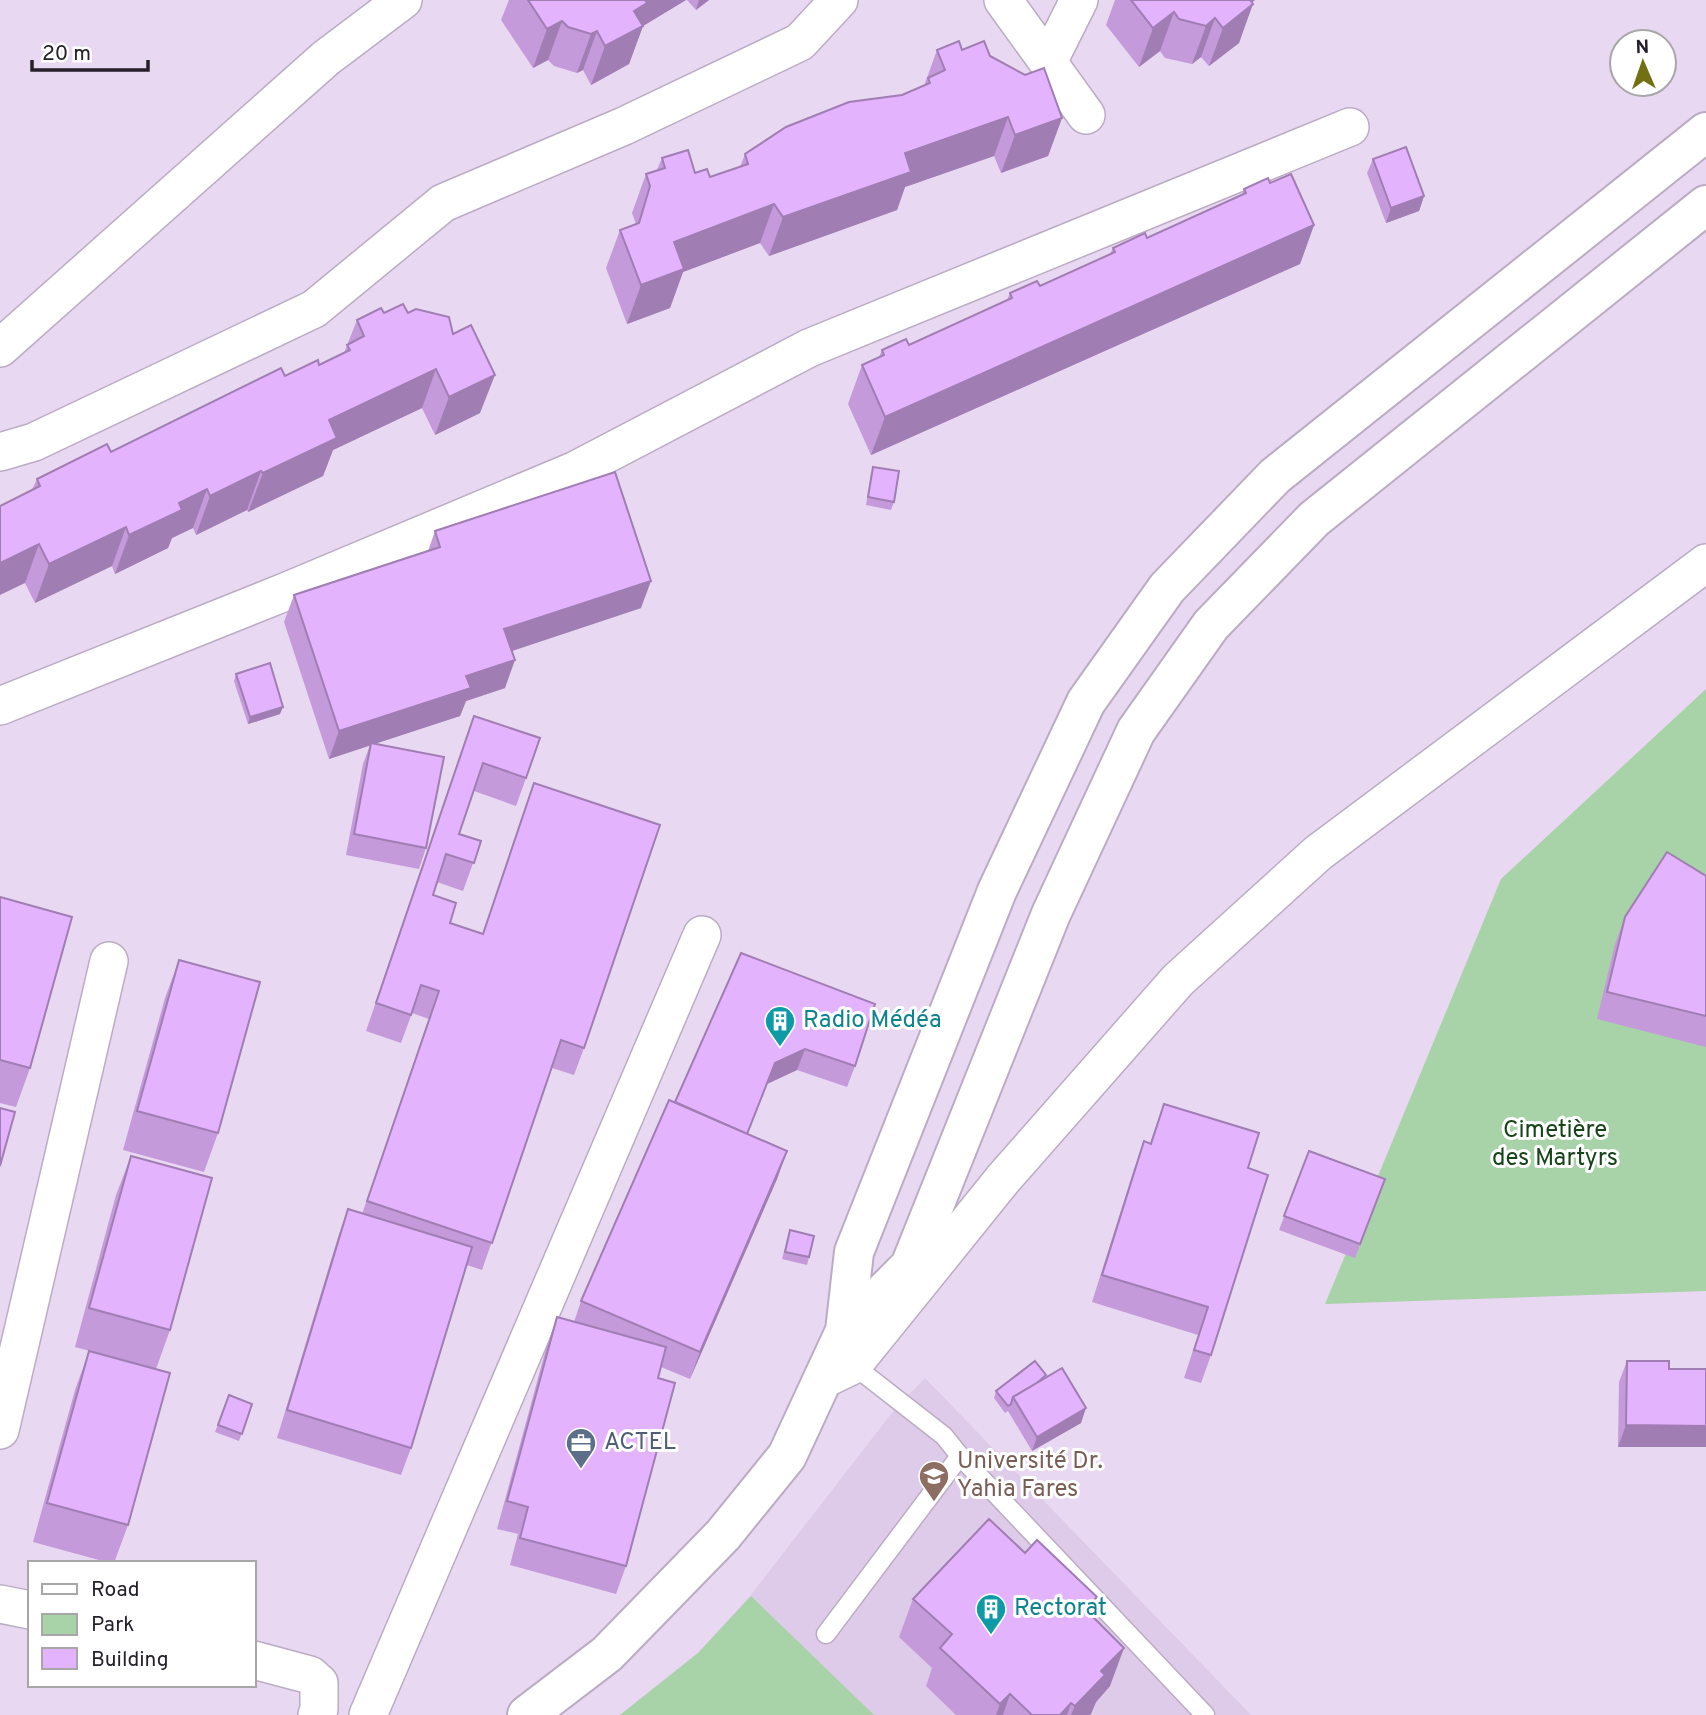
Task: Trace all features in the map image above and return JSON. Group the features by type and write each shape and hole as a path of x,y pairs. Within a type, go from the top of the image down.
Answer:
{"street":[{"path":"0,348 326,58 403,0"},
{"path":"0,452 34,442 314,309 443,203 624,126 800,42 839,0"},
{"path":"1003,0 1086,116"},
{"path":"1048,62 1079,0"},
{"path":"0,706 285,592 576,470 809,348 1350,127"},
{"path":"840,1359 854,1252 997,891 1086,702 1167,588 1275,476 1706,132"},
{"path":"527,1715 607,1654 723,1535 787,1456 840,1359 910,1266 1051,914 1136,730 1211,625 1314,519 1706,205"},
{"path":"840,1359 1178,980 1318,853 1706,563"},
{"path":"368,1715 702,935"},
{"path":"0,1430 109,961"},
{"path":"0,1604 28,1610"},
{"path":"256,1661 310,1675 319,1683 317,1715"}],"lane":[{"path":"840,1359 944,1436 1205,1715"},
{"path":"826,1634 960,1456"}],"shaded area":[{"name":"Université Dr. Yahia Fares","path":"925,1378 1251,1715 620,1715 698,1653 750,1596 895,1409"}],"green space":[{"name":"Cimetière des Martyrs","path":"1706,689 1706,1291 1325,1304 1501,879"},
{"path":"751,1596 874,1715 620,1715 698,1653"}],"building":[{"path":"528,0 645,0 647,3 634,11 643,26 605,46 597,31 591,34 568,27 562,21 547,29"},
{"path":"1131,0 1250,0 1253,4 1223,28 1215,18 1206,26 1179,19 1174,12 1153,28"},
{"path":"959,41 962,50 984,41 990,56 1025,75 1044,68 1062,118 1015,135 1008,117 905,153 911,172 783,217 774,204 674,242 684,269 641,285 620,230 639,223 650,186 646,174 665,168 662,158 688,150 695,173 707,169 710,177 748,164 745,154 786,127 849,102 902,95 930,83 928,78 945,70 937,50"},
{"path":"1406,147 1424,196 1391,208 1373,159"},
{"path":"1291,174 1314,225 885,417 862,365 884,355 882,350 906,339 909,345 1012,298 1010,293 1037,281 1040,286 1115,252 1113,248 1145,233 1147,238 1246,193 1244,189 1268,178 1270,183"},
{"path":"403,304 408,313 416,309 449,317 453,334 471,325 495,375 449,397 436,369 329,420 337,438 210,496 207,489 179,503 182,510 129,535 126,527 49,564 39,544 0,563 0,506 40,486 37,479 107,444 111,452 281,368 285,376 318,360 319,365 350,350 347,345 364,336 357,320 381,308 384,313"},
{"path":"873,467 899,471 894,502 868,497"},
{"path":"615,472 651,581 504,629 515,660 466,676 471,688 339,731 294,595 440,547 435,531"},
{"path":"270,663 283,707 250,717 236,674"},
{"path":"474,716 540,738 526,778 483,763 459,834 481,841 474,863 446,854 433,895 456,903 450,923 483,934 534,783 660,825 584,1048 561,1040 492,1243 367,1201 439,991 421,985 411,1015 376,1003"},
{"path":"371,743 444,757 426,848 354,834"},
{"path":"1667,852 1706,876 1706,1016 1607,992 1625,917"},
{"path":"0,897 72,917 30,1068 0,1060"},
{"name":"Radio Médéa","path":"741,953 875,1004 855,1066 805,1049 775,1063 747,1134 675,1102"},
{"path":"179,960 260,982 218,1133 137,1111"},
{"path":"669,1100 787,1151 700,1352 581,1301"},
{"path":"1164,1104 1259,1133 1248,1168 1268,1175 1211,1355 1194,1350 1208,1307 1102,1275 1144,1141 1151,1144"},
{"path":"0,1108 15,1112 0,1166"},
{"path":"1309,1151 1385,1179 1360,1244 1284,1216"},
{"path":"131,1156 212,1178 170,1330 89,1308"},
{"path":"348,1209 472,1247 411,1448 287,1410"},
{"path":"790,1230 814,1236 809,1257 785,1252"},
{"name":"ACTEL","path":"557,1317 666,1347 658,1378 675,1383 626,1566 520,1538 528,1507 507,1501"},
{"path":"89,1351 170,1373 128,1525 47,1503"},
{"path":"1035,1361 1046,1375 1013,1397 1008,1406 996,1391"},
{"path":"1627,1361 1669,1361 1669,1369 1706,1369 1706,1426 1626,1425"},
{"path":"1062,1368 1086,1408 1037,1437 1013,1397"},
{"path":"229,1395 252,1404 242,1434 218,1425"},
{"name":"Rectorat","path":"989,1519 1025,1553 1037,1540 1097,1597 1085,1609 1124,1648 1101,1671 1105,1675 1075,1706 1071,1703 1060,1715 1032,1715 1010,1694 1000,1704 940,1648 952,1634 913,1599"}],"place":[{"name":"Radio Médéa","path":"780,1048"},
{"name":"ACTEL","path":"581,1470"},
{"name":"Université Dr. Yahia Fares","path":"934,1503"},
{"name":"Rectorat","path":"991,1636"}]}
